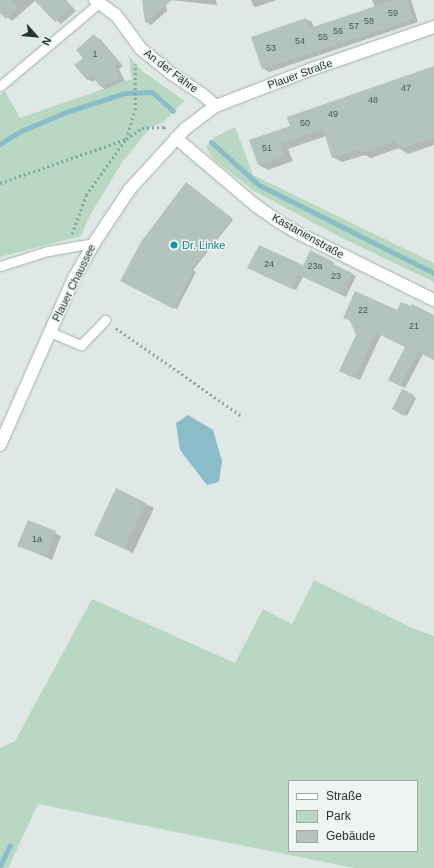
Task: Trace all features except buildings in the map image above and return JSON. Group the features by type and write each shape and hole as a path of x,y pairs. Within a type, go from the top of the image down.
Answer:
{"main road":[{"path":"113,0 116,15"},
{"name":"An der Fähre","path":"97,2 116,15 141,49 169,72 202,94 216,106"},
{"name":"Plauer Straße","path":"176,138 194,120 216,106 312,69 434,27"},
{"name":"Plauer Chaussee","path":"0,445 73,280 94,243 130,189 176,138"},
{"name":"Kastanienstraße","path":"176,138 255,204 279,222 306,237 434,300"}],"lane":[{"path":"0,86 97,2"},
{"path":"0,266 48,250 71,248 94,243"},
{"path":"50,332 82,345 105,320"}],"path":[{"path":"126,140 135,110 135,59"},
{"path":"71,248 72,232 86,196 126,140 142,128 164,127 176,138"},
{"path":"0,183 126,140"},
{"path":"105,320 243,417"}],"green space":[{"path":"129,56 142,71 185,101 163,122 151,127 123,161 89,217 81,236 0,257 0,95 5,91 20,118 132,79"},
{"path":"235,127 253,175 434,263 434,282 342,238 254,191 214,160 206,147 215,137"},
{"path":"314,580 412,628 434,636 434,868 354,868 38,804 8,868 0,868 0,748 15,741 92,599 235,663 263,609 292,624"}],"water":[{"path":"188,415 213,430 222,461 219,482 207,485 180,450 176,423"}],"waterway":[{"path":"0,144 21,131 66,112 125,93 152,92 173,111"},
{"path":"211,142 259,185 434,273"},
{"path":"0,865 10,845"}],"place":[{"name":"Dr. Linke","path":"174,245"}]}
